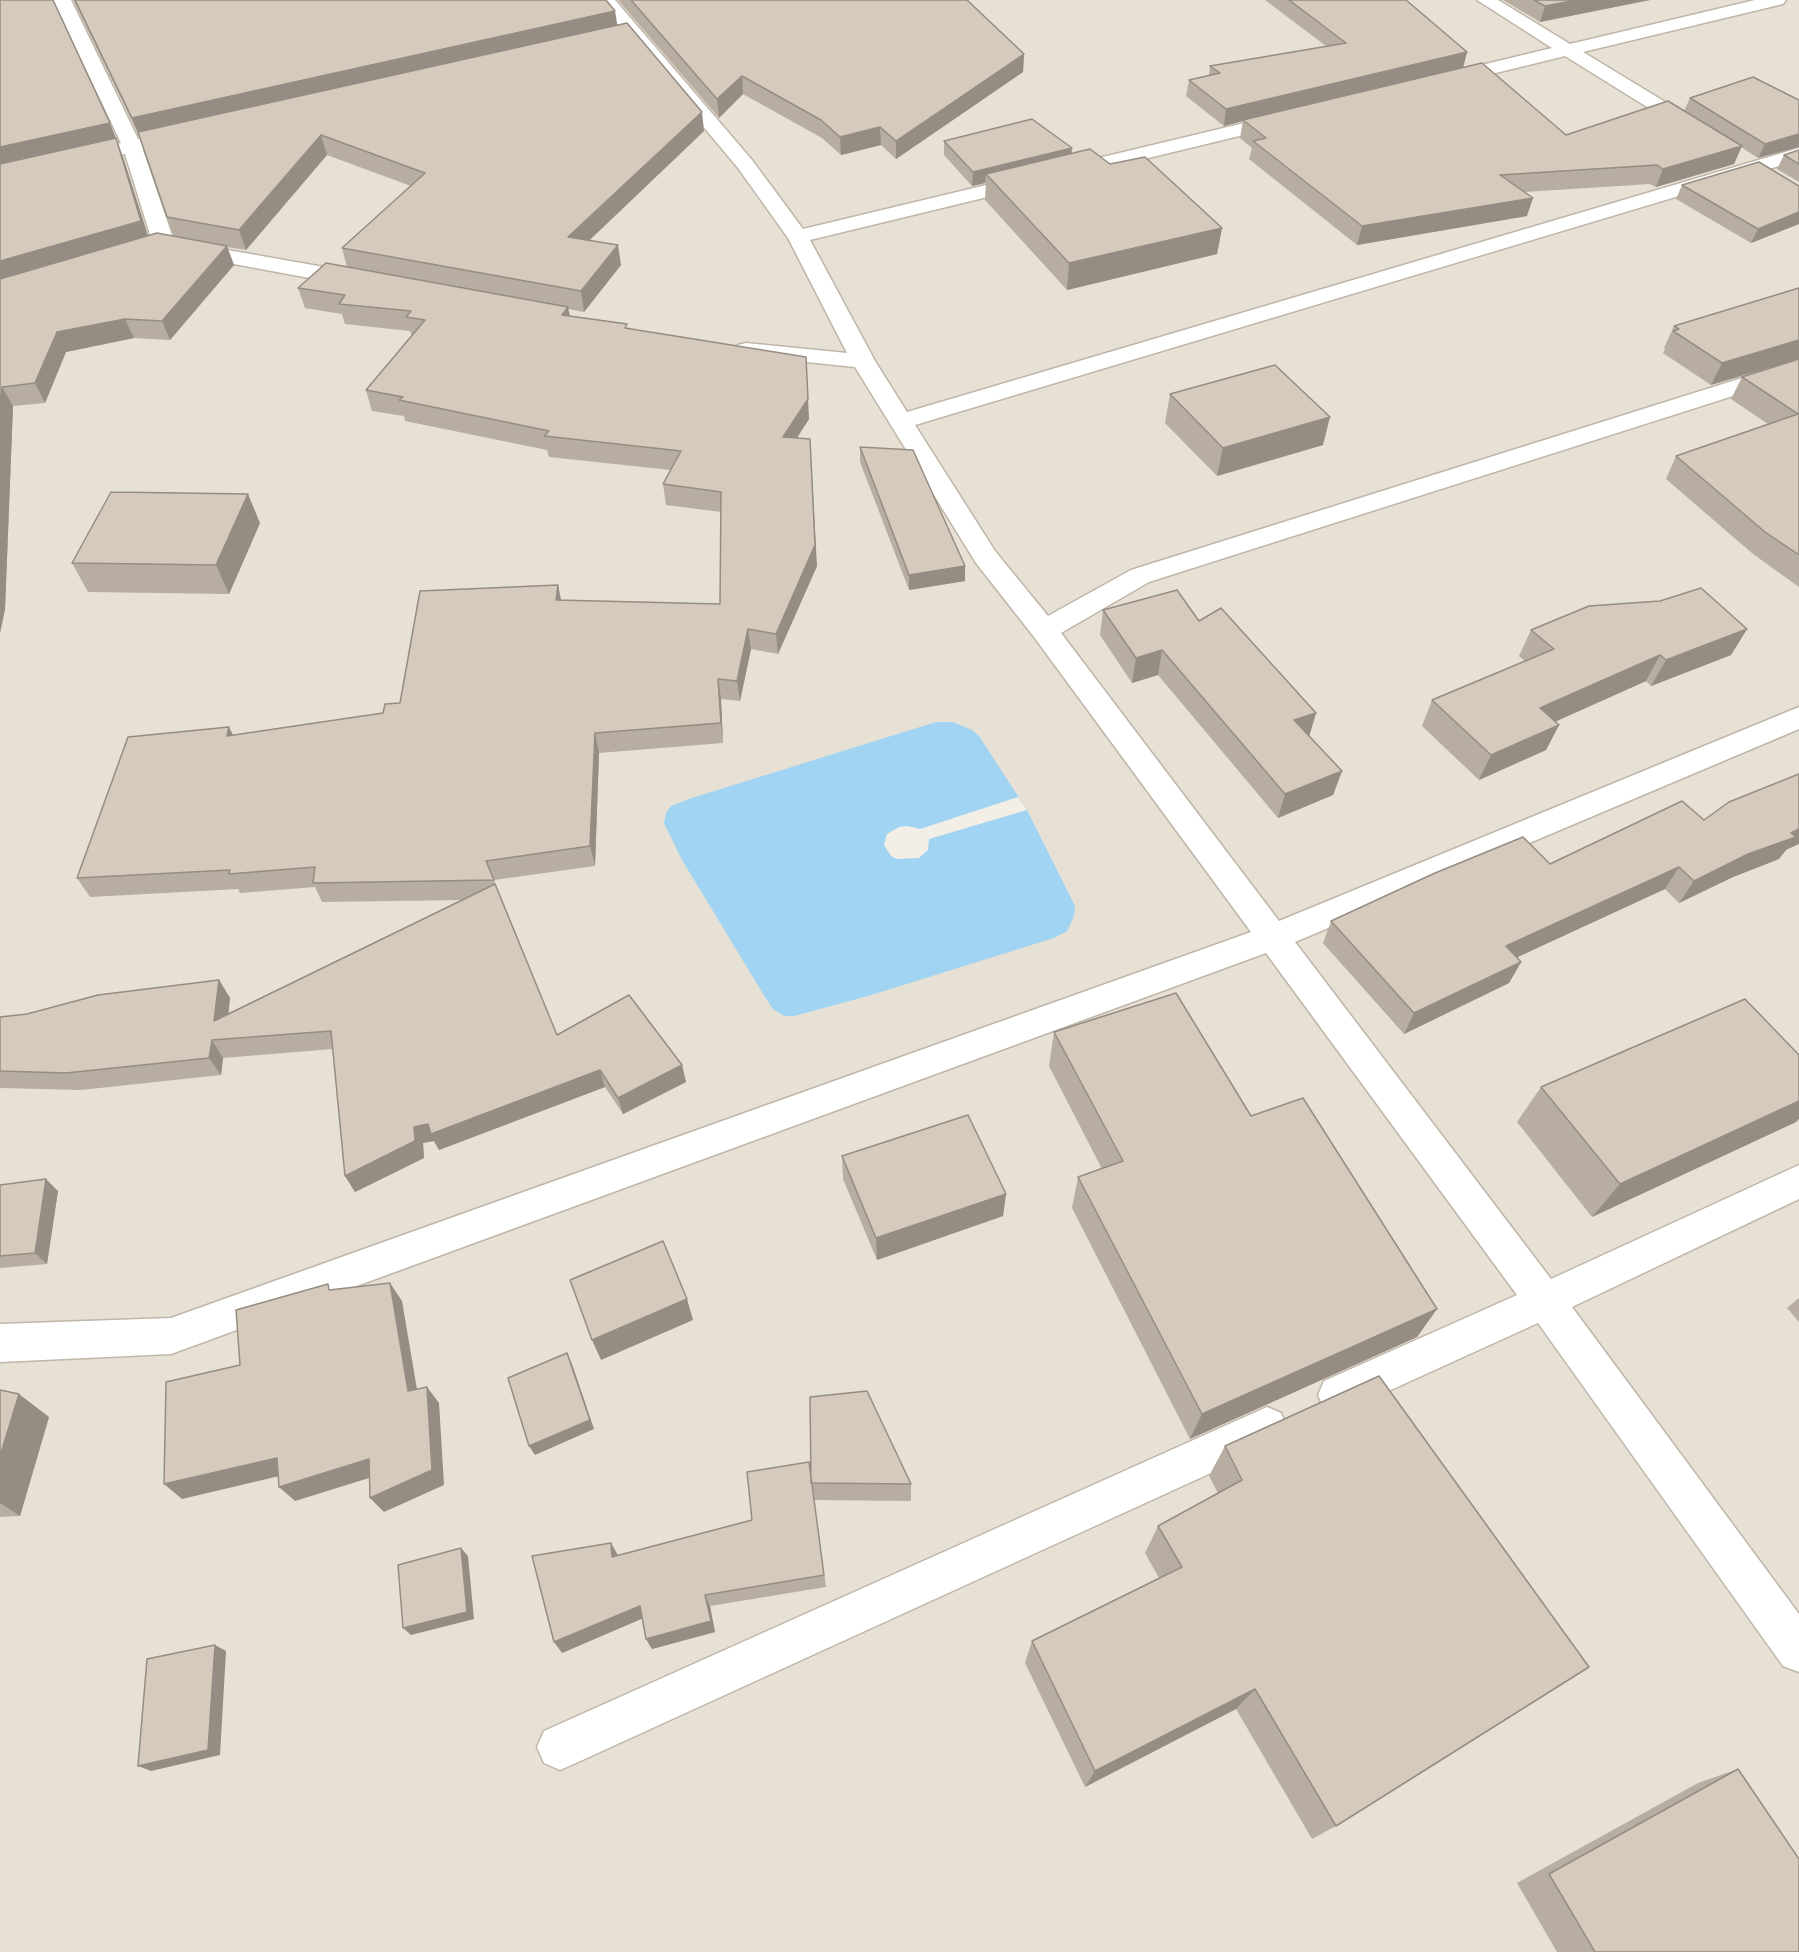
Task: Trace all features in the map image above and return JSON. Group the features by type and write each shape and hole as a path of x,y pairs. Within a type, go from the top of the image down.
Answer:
{"street":[{"path":"62,0 132,146 164,244"},
{"path":"606,0 623,35 745,164 798,237 863,361 985,557 1044,630 1545,1302 1799,1650"},
{"path":"1486,0 1715,141"},
{"path":"1431,83 1777,0"},
{"path":"798,237 1304,114"},
{"path":"0,176 205,130"},
{"path":"1735,153 1781,183"},
{"path":"900,421 1799,154"},
{"path":"109,260 164,244 382,285"},
{"path":"720,346 863,361"},
{"path":"1044,630 1140,576 1799,368"},
{"path":"0,1343 171,1336 1273,937 1799,717"},
{"path":"560,1747 1545,1302 1799,1181"}],"shaded area":[{"path":"0,0 1799,0 1799,1952 0,1952"}],"water":[{"path":"936,722 953,722 972,730 979,736 1027,810 1075,906 1074,916 1067,931 1054,938 868,996 794,1016 784,1016 773,1009 765,997 682,860 664,823 666,813 671,806 692,798"}],"pier":[{"path":"1018,797 1027,810 929,839 928,850 919,858 897,859 891,856 884,845 887,834 899,827 920,829"}],"building":[{"path":"0,0 53,0 110,123 0,147"},
{"path":"75,0 606,0 615,11 132,118"},
{"path":"631,0 967,0 1024,54 896,141 880,127 840,137 821,120 742,76 717,99"},
{"path":"1289,0 1406,0 1467,52 1226,109 1189,80 1220,73 1210,66 1346,43"},
{"path":"1534,0 1577,0 1545,6"},
{"path":"627,23 702,112 568,237 618,245 581,291 342,248 425,173 321,135 239,230 167,217 138,132"},
{"path":"1482,63 1566,135 1668,101 1742,146 1663,169 1657,165 1500,175 1533,198 1362,226 1253,141 1266,138 1243,120"},
{"path":"1753,77 1799,100 1799,134 1765,144 1690,98"},
{"path":"1032,119 1072,148 973,172 944,141"},
{"path":"116,138 141,221 0,261 0,164"},
{"path":"1090,149 1110,164 1145,157 1222,228 1069,263 986,174"},
{"path":"1799,150 1799,164 1784,155"},
{"path":"1759,162 1799,186 1799,212 1758,229 1682,185"},
{"path":"157,233 227,246 162,321 125,319 57,332 35,383 2,387 0,432 0,279"},
{"path":"326,263 568,307 562,315 627,324 625,328 806,357 808,399 783,437 810,439 815,545 776,634 748,629 737,681 718,679 721,723 595,733 590,846 486,861 494,880 313,883 315,867 229,874 230,870 77,878 128,737 229,727 227,736 383,713 385,704 400,703 420,591 558,585 556,600 720,604 721,492 663,484 681,451 544,436 549,431 399,400 403,397 366,390 425,320 406,317 411,311 339,304 345,295 298,288"},
{"path":"1799,288 1799,340 1722,363 1673,331 1679,329 1674,326"},
{"path":"1799,359 1799,555 1765,532 1676,456 1798,414 1742,377"},
{"path":"1275,365 1330,417 1223,448 1170,394"},
{"path":"860,447 913,450 965,566 909,575"},
{"path":"111,492 248,494 216,565 72,563"},
{"path":"1701,588 1747,629 1666,660 1660,655 1540,708 1559,725 1491,755 1432,700 1554,649 1531,630 1589,606 1660,601"},
{"path":"1177,590 1199,621 1221,608 1316,713 1294,720 1342,771 1285,794 1162,650 1136,658 1103,610"},
{"path":"1799,774 1799,829 1791,833 1796,837 1748,854 1694,881 1679,867 1506,946 1521,962 1414,1013 1331,921 1435,873 1523,837 1550,864 1682,801 1704,820 1729,802"},
{"path":"495,884 557,1035 629,995 682,1065 618,1098 600,1070 431,1134 428,1124 414,1127 415,1141 345,1176 331,1031 212,1040 209,1058 66,1073 0,1071 0,1017 27,1014 98,995 219,980 214,1021"},
{"path":"1176,993 1251,1116 1303,1098 1437,1309 1202,1414 1078,1177 1123,1161 1054,1032"},
{"path":"1745,999 1799,1055 1799,1101 1620,1184 1541,1087"},
{"path":"968,1115 1006,1194 876,1238 842,1156"},
{"path":"46,1179 35,1253 0,1256 0,1185"},
{"path":"663,1241 687,1299 592,1340 570,1280"},
{"path":"390,1283 408,1391 427,1387 432,1470 370,1498 369,1459 279,1487 277,1458 164,1484 166,1382 240,1365 236,1310 328,1284 329,1290"},
{"path":"567,1353 590,1420 529,1446 508,1378"},
{"path":"1379,1376 1589,1667 1336,1826 1255,1689 1095,1771 1032,1641 1182,1567 1158,1526 1242,1480 1225,1446"},
{"path":"0,1390 19,1394 0,1456"},
{"path":"867,1391 911,1484 811,1483 810,1397"},
{"path":"809,1462 824,1575 705,1595 711,1621 646,1639 640,1606 554,1642 532,1556 611,1543 612,1557 752,1520 747,1472"},
{"path":"461,1548 467,1612 403,1628 398,1565"},
{"path":"215,1645 208,1750 138,1766 147,1659"},
{"path":"1738,1769 1799,1859 1799,1952 1595,1952 1549,1874"}]}
